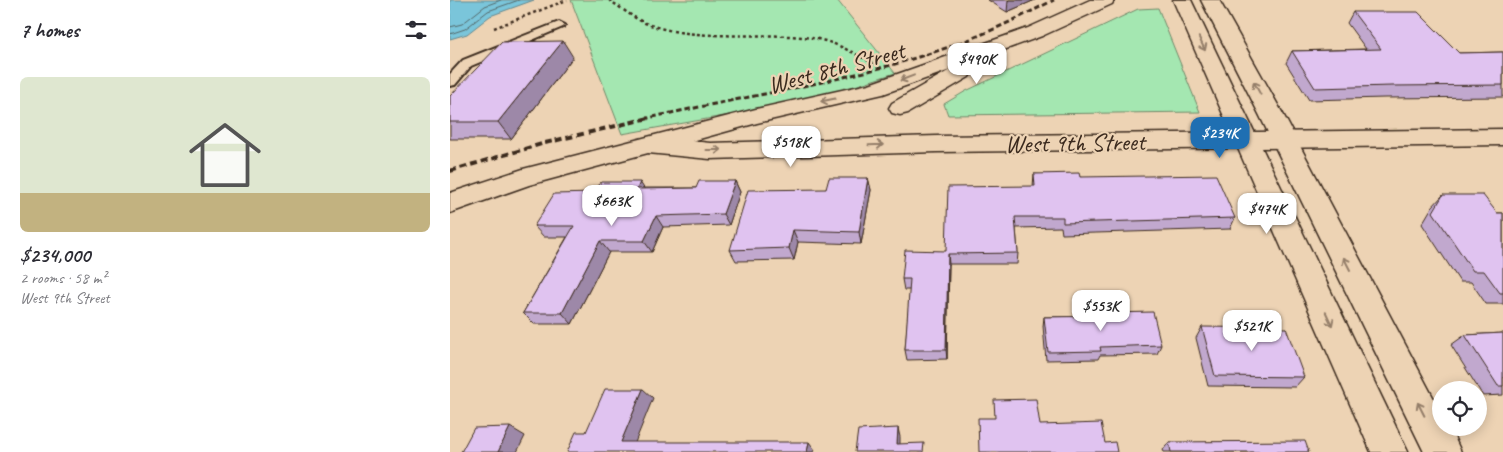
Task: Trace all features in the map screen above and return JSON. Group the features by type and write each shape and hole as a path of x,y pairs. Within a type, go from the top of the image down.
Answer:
{"street":[{"name":"West 8th Street","path":"900,108 943,82 1035,32 1105,0"},
{"path":"1182,0 1390,452"},
{"path":"1210,0 1443,452"},
{"name":"West 8th Street","path":"450,204 523,178 756,116 1035,32"},
{"path":"878,79 900,108 911,127 937,144"},
{"name":"West 9th Street","path":"648,145 710,151 937,144 1503,137"}],"lane":[{"path":"450,67 467,64 559,25"},
{"path":"450,82 467,64"}],"path":[{"path":"609,0 643,22 664,30 690,33 813,38 841,47 878,79"}],"green space":[{"path":"571,0 837,0 895,73 833,93 735,114 622,134"},
{"path":"1158,8 1200,112 948,115 944,104 966,91 1138,9"}],"water":[{"path":"450,0 534,0 490,16 467,34 450,39"}],"building":[{"path":"1353,12 1418,12 1459,53 1503,52 1503,85 1315,88 1292,51 1381,49"},
{"path":"563,41 498,122 450,122 450,96 502,42"},
{"path":"1079,173 1080,177 1216,175 1235,218 1063,223 1063,217 1015,217 1018,253 948,254 946,350 905,350 910,279 902,279 905,250 946,251 948,187 1035,186 1034,174"},
{"path":"829,178 868,178 859,232 793,230 789,248 730,250 748,190 826,189"},
{"path":"699,181 735,181 723,214 656,216 644,241 600,241 562,313 523,313 574,226 534,226 554,194 594,193 601,182 640,182 637,189 696,188"},
{"path":"1443,195 1483,195 1497,213 1503,213 1503,293 1500,293 1484,271 1473,271 1433,212"},
{"path":"1153,312 1161,345 1100,347 1101,351 1048,352 1044,317 1111,316 1110,313"},
{"path":"1202,327 1286,328 1304,377 1215,376"},
{"path":"1503,333 1503,386 1498,386 1465,335"},
{"path":"605,389 643,389 621,442 809,442 807,452 567,452 576,432 586,432"},
{"path":"1036,399 1040,425 1101,423 1105,443 1115,442 1117,452 979,452 978,418 995,418 994,400"},
{"path":"510,427 498,452 461,452 474,428"},
{"path":"898,428 897,444 924,443 923,452 855,452 858,430"},
{"path":"1305,441 1309,452 1171,452 1169,442"}],"railway":[{"path":"644,119 841,78 919,57 1006,24 1054,0"},
{"path":"450,171 545,143 649,118"}]}
